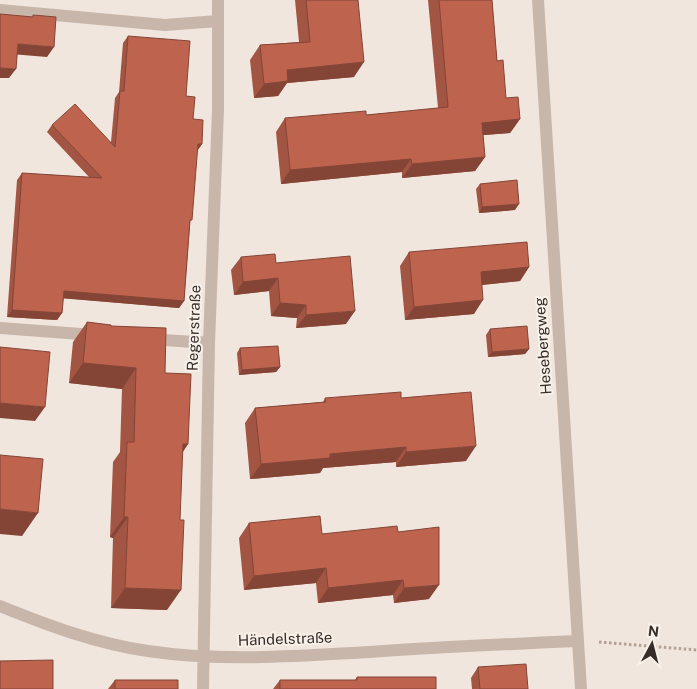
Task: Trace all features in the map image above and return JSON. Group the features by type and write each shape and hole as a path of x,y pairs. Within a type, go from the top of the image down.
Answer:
{"street":[{"name":"Regerstraße","path":"202,689 209,343 218,110 218,0"},
{"name":"Hesebergweg","path":"538,0 582,689"},
{"path":"0,10 165,25 218,21"},
{"path":"0,328 109,336"},
{"path":"139,338 209,343"},
{"name":"Händelstraße","path":"0,606 46,624 101,641 147,651 204,657 277,657 578,641"}],"path":[{"path":"578,641 697,650"}],"building":[{"path":"306,0 358,0 364,62 287,70 288,81 264,84 260,45 310,42"},
{"path":"439,0 492,0 497,61 503,60 506,98 518,97 520,119 482,123 485,157 412,164 411,159 290,170 285,118 366,111 366,115 448,107"},
{"path":"0,14 56,17 54,47 18,44 16,69 0,68"},
{"path":"128,36 190,41 186,96 195,97 193,119 203,120 202,144 198,144 192,220 190,220 184,301 64,291 62,313 12,310 22,173 102,178 52,125 75,104 115,147 120,91 124,91"},
{"path":"517,180 519,204 482,207 480,184"},
{"path":"527,242 529,267 481,272 483,300 414,307 409,252"},
{"path":"275,254 276,263 350,256 355,311 306,315 306,305 280,303 278,278 243,282 241,257"},
{"path":"87,322 111,326 166,328 165,373 191,374 188,444 183,444 180,520 184,520 181,590 125,588 128,517 124,517 127,442 134,442 136,368 83,363"},
{"path":"527,326 529,349 492,352 490,329"},
{"path":"278,346 280,367 242,370 240,348"},
{"path":"0,347 50,352 45,407 0,403"},
{"path":"401,392 401,398 471,392 476,446 406,452 406,447 330,454 330,458 261,464 255,408 326,402 325,398"},
{"path":"0,455 43,459 38,513 0,509"},
{"path":"320,516 322,534 397,526 398,532 439,527 439,585 404,588 403,580 328,588 326,568 254,576 249,523"},
{"path":"53,660 53,689 0,689 0,661"},
{"path":"526,664 528,689 480,689 478,667"},
{"path":"357,677 436,677 436,689 280,689 280,680 357,680"},
{"path":"115,680 178,680 178,689 115,689"}]}
